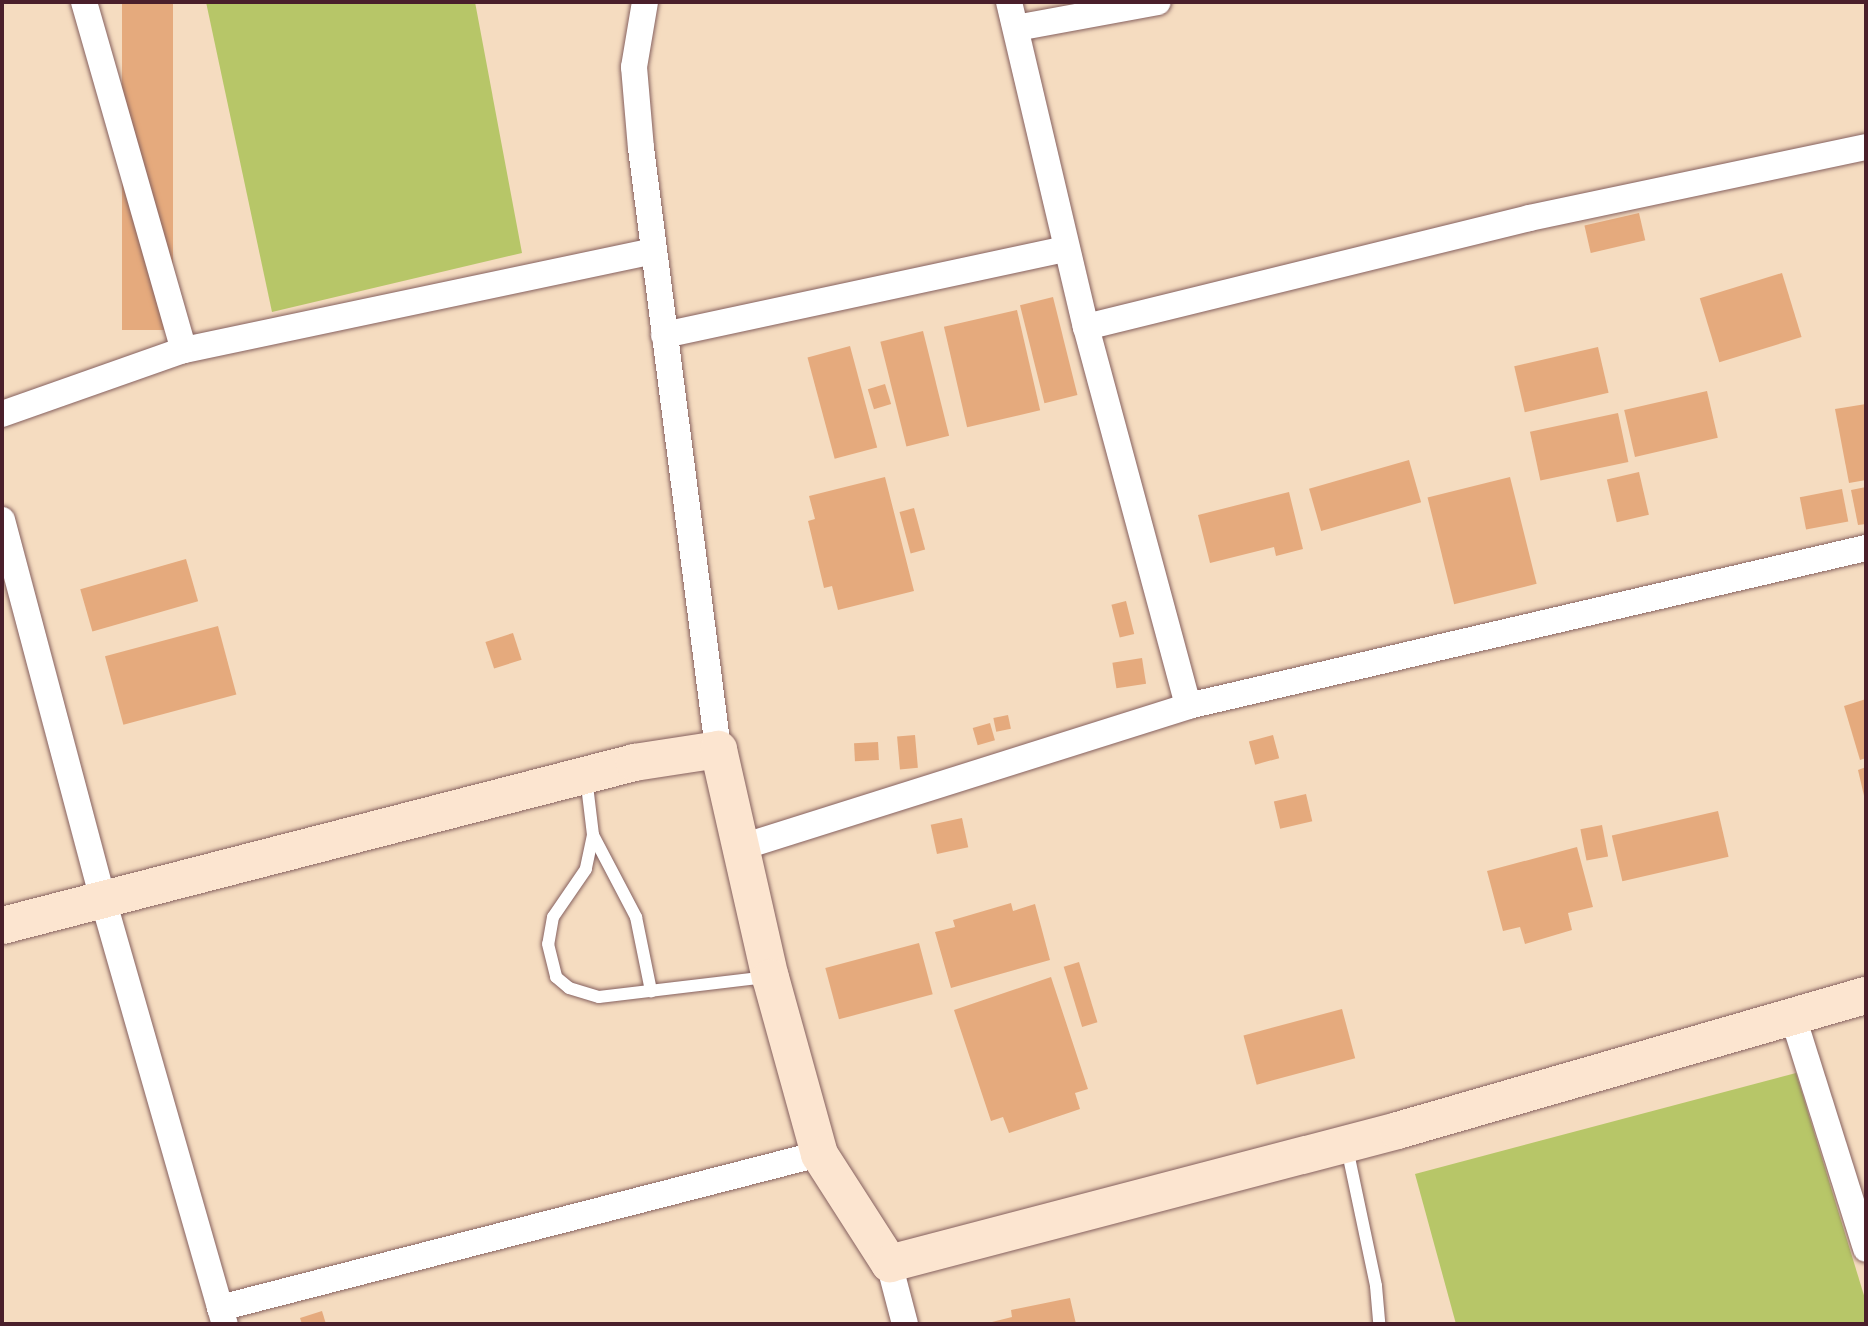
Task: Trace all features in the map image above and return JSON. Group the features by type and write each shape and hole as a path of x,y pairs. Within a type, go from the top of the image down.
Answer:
{"street":[{"path":"84,2 184,350"},
{"path":"645,2 634,68 652,251 718,749 770,976 820,1154 889,1263 905,1324"},
{"path":"1009,2 1066,249 1188,706"},
{"path":"1016,29 1158,2"},
{"path":"1086,327 1529,218 1866,147"},
{"path":"664,335 1066,249"},
{"path":"2,414 184,350 652,251"},
{"path":"2,520 102,896 222,1316 820,1154"},
{"path":"739,848 1188,706 1866,548"},
{"path":"2,925 102,896 586,775 718,749"},
{"path":"889,1263 1346,1144 1866,995"},
{"path":"1793,1017 1866,1250"}],"lane":[{"path":"586,775 593,835 586,869 552,917 549,959 556,977 569,988 599,997 770,976"},
{"path":"593,835 636,916 651,991"},
{"path":"1346,1144 1376,1286 1379,1324"}],"green space":[{"path":"206,2 475,2 522,253 272,312"},
{"path":"1796,1073 1866,1302 1866,1324 1456,1324 1415,1174"}],"building":[{"path":"122,2 173,2 173,330 122,330"},
{"path":"1639,213 1645,240 1591,253 1584,226"},
{"path":"1782,273 1802,337 1719,362 1700,298"},
{"path":"1053,297 1077,395 1044,403 1020,305"},
{"path":"1017,310 1040,410 967,427 944,327"},
{"path":"923,331 949,436 906,446 880,342"},
{"path":"850,346 877,447 835,459 807,357"},
{"path":"1598,347 1609,393 1525,412 1514,366"},
{"path":"885,384 891,404 874,409 868,389"},
{"path":"1707,391 1718,438 1635,457 1624,410"},
{"path":"1866,404 1866,480 1849,483 1835,409"},
{"path":"1618,413 1628,462 1540,481 1530,432"},
{"path":"1409,460 1421,502 1321,531 1309,489"},
{"path":"1639,472 1649,515 1617,522 1607,479"},
{"path":"885,477 914,591 838,610 832,586 824,588 808,521 815,519 809,496"},
{"path":"1510,477 1537,584 1454,604 1428,498"},
{"path":"1866,487 1866,524 1858,525 1851,490"},
{"path":"1842,489 1848,521 1806,530 1800,497"},
{"path":"1289,492 1303,549 1276,556 1274,547 1210,563 1198,515"},
{"path":"914,508 925,550 911,553 900,512"},
{"path":"186,559 198,601 92,632 80,589"},
{"path":"1126,601 1134,634 1120,638 1111,605"},
{"path":"218,626 236,695 123,725 105,656"},
{"path":"513,633 522,660 494,669 485,642"},
{"path":"1142,658 1146,684 1116,688 1112,663"},
{"path":"1866,699 1866,758 1860,760 1844,706"},
{"path":"1008,715 1011,729 996,732 993,718"},
{"path":"990,723 995,740 978,745 973,728"},
{"path":"915,735 918,768 900,769 897,737"},
{"path":"1273,735 1279,758 1255,765 1249,741"},
{"path":"878,742 879,760 855,761 854,743"},
{"path":"1866,767 1866,800 1865,800 1858,770"},
{"path":"1306,794 1312,821 1280,829 1274,801"},
{"path":"1718,811 1729,857 1622,881 1612,836"},
{"path":"962,818 968,847 937,854 931,825"},
{"path":"1602,825 1608,856 1587,861 1580,829"},
{"path":"1577,847 1593,907 1568,913 1572,930 1525,944 1520,927 1503,931 1487,871"},
{"path":"1011,903 1013,911 1035,904 1050,960 951,988 935,932 955,927 953,920"},
{"path":"919,943 933,994 839,1019 825,968"},
{"path":"1079,962 1097,1022 1082,1027 1064,967"},
{"path":"1051,977 1088,1089 1075,1093 1080,1109 1009,1133 1003,1117 991,1121 954,1010"},
{"path":"1342,1009 1355,1058 1257,1085 1243,1035"},
{"path":"1070,1298 1076,1324 984,1324 1012,1317 1011,1310"},
{"path":"322,1311 326,1324 302,1324 300,1318"}]}
